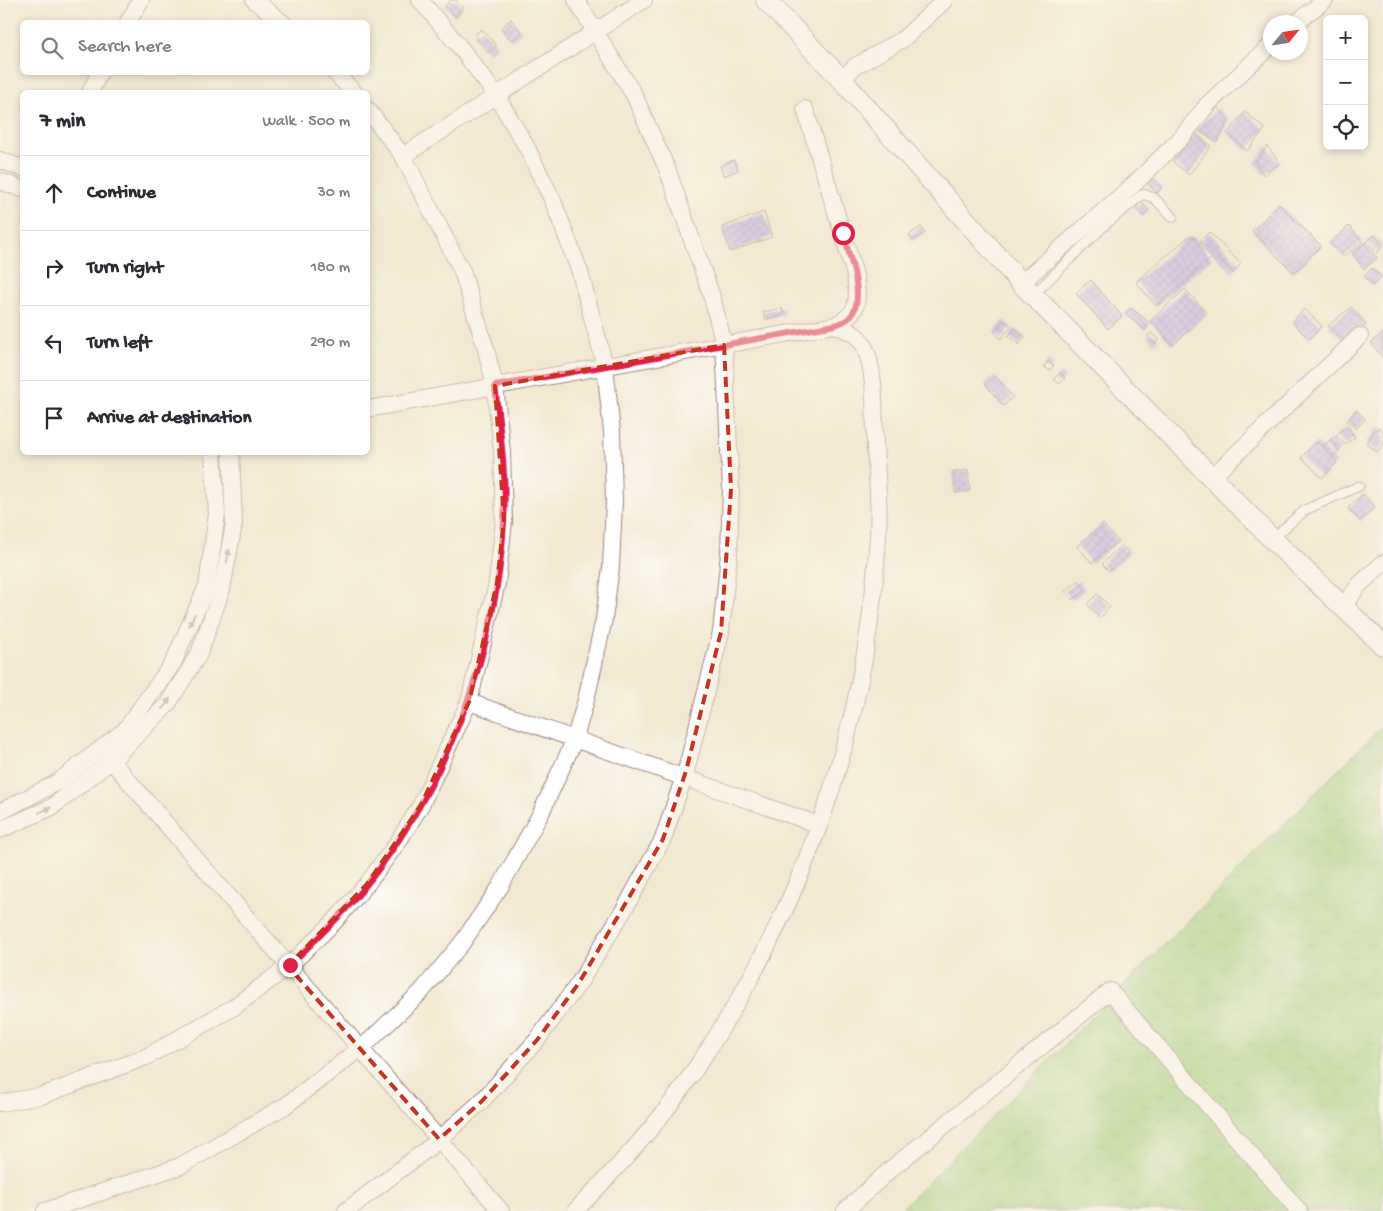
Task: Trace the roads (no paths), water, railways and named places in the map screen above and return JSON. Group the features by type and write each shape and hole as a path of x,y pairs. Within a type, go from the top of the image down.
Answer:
{"street":[{"path":"129,20 141,0"},
{"path":"254,0 279,20"},
{"path":"45,1211 180,1166 284,1106 366,1044 420,992 462,943 500,888 541,813 574,741 586,700 604,620 612,567 614,501 612,432 605,366 580,272 553,201 526,146 496,95 459,46 420,0"},
{"path":"346,1211 442,1137 481,1102 537,1040 579,983 663,839 686,771 721,632 729,554 732,489 724,345 712,297 668,171 634,95 576,0"},
{"path":"403,156 644,0"},
{"path":"766,0 842,80 1027,289 1272,539 1383,644"},
{"path":"1306,15 1325,0"},
{"path":"842,80 854,67 903,39 944,1"},
{"path":"1027,289 1180,138 1208,104 1263,53"},
{"path":"91,90 98,75"},
{"path":"337,75 352,90"},
{"path":"370,409 835,325 849,318 856,309 857,294 850,258 805,109"},
{"path":"0,1103 41,1096 146,1057 234,1007 290,965 334,922 367,884 398,842 421,805 469,702 497,583 504,521 502,452 495,386 462,271 403,156 370,113"},
{"path":"0,160 20,167"},
{"path":"0,181 20,188"},
{"path":"575,1211 629,1155 684,1085 728,1018 766,953 797,885 820,825 843,751 861,680 871,617 878,534 877,478 870,364 863,343 852,332 835,325"},
{"path":"1212,478 1360,336"},
{"path":"0,812 106,755 173,663 207,586 217,514 213,455"},
{"path":"0,830 52,808 106,755 167,704 198,654 222,589 234,524 231,455"},
{"path":"1343,607 1359,585 1383,563"},
{"path":"469,702 820,825"},
{"path":"106,755 501,1211"},
{"path":"845,1211 892,1168 1110,991 1299,1211"}],"lane":[{"path":"1027,289 1143,194 1154,198 1173,217"},
{"path":"1272,539 1305,510 1359,486"}]}
